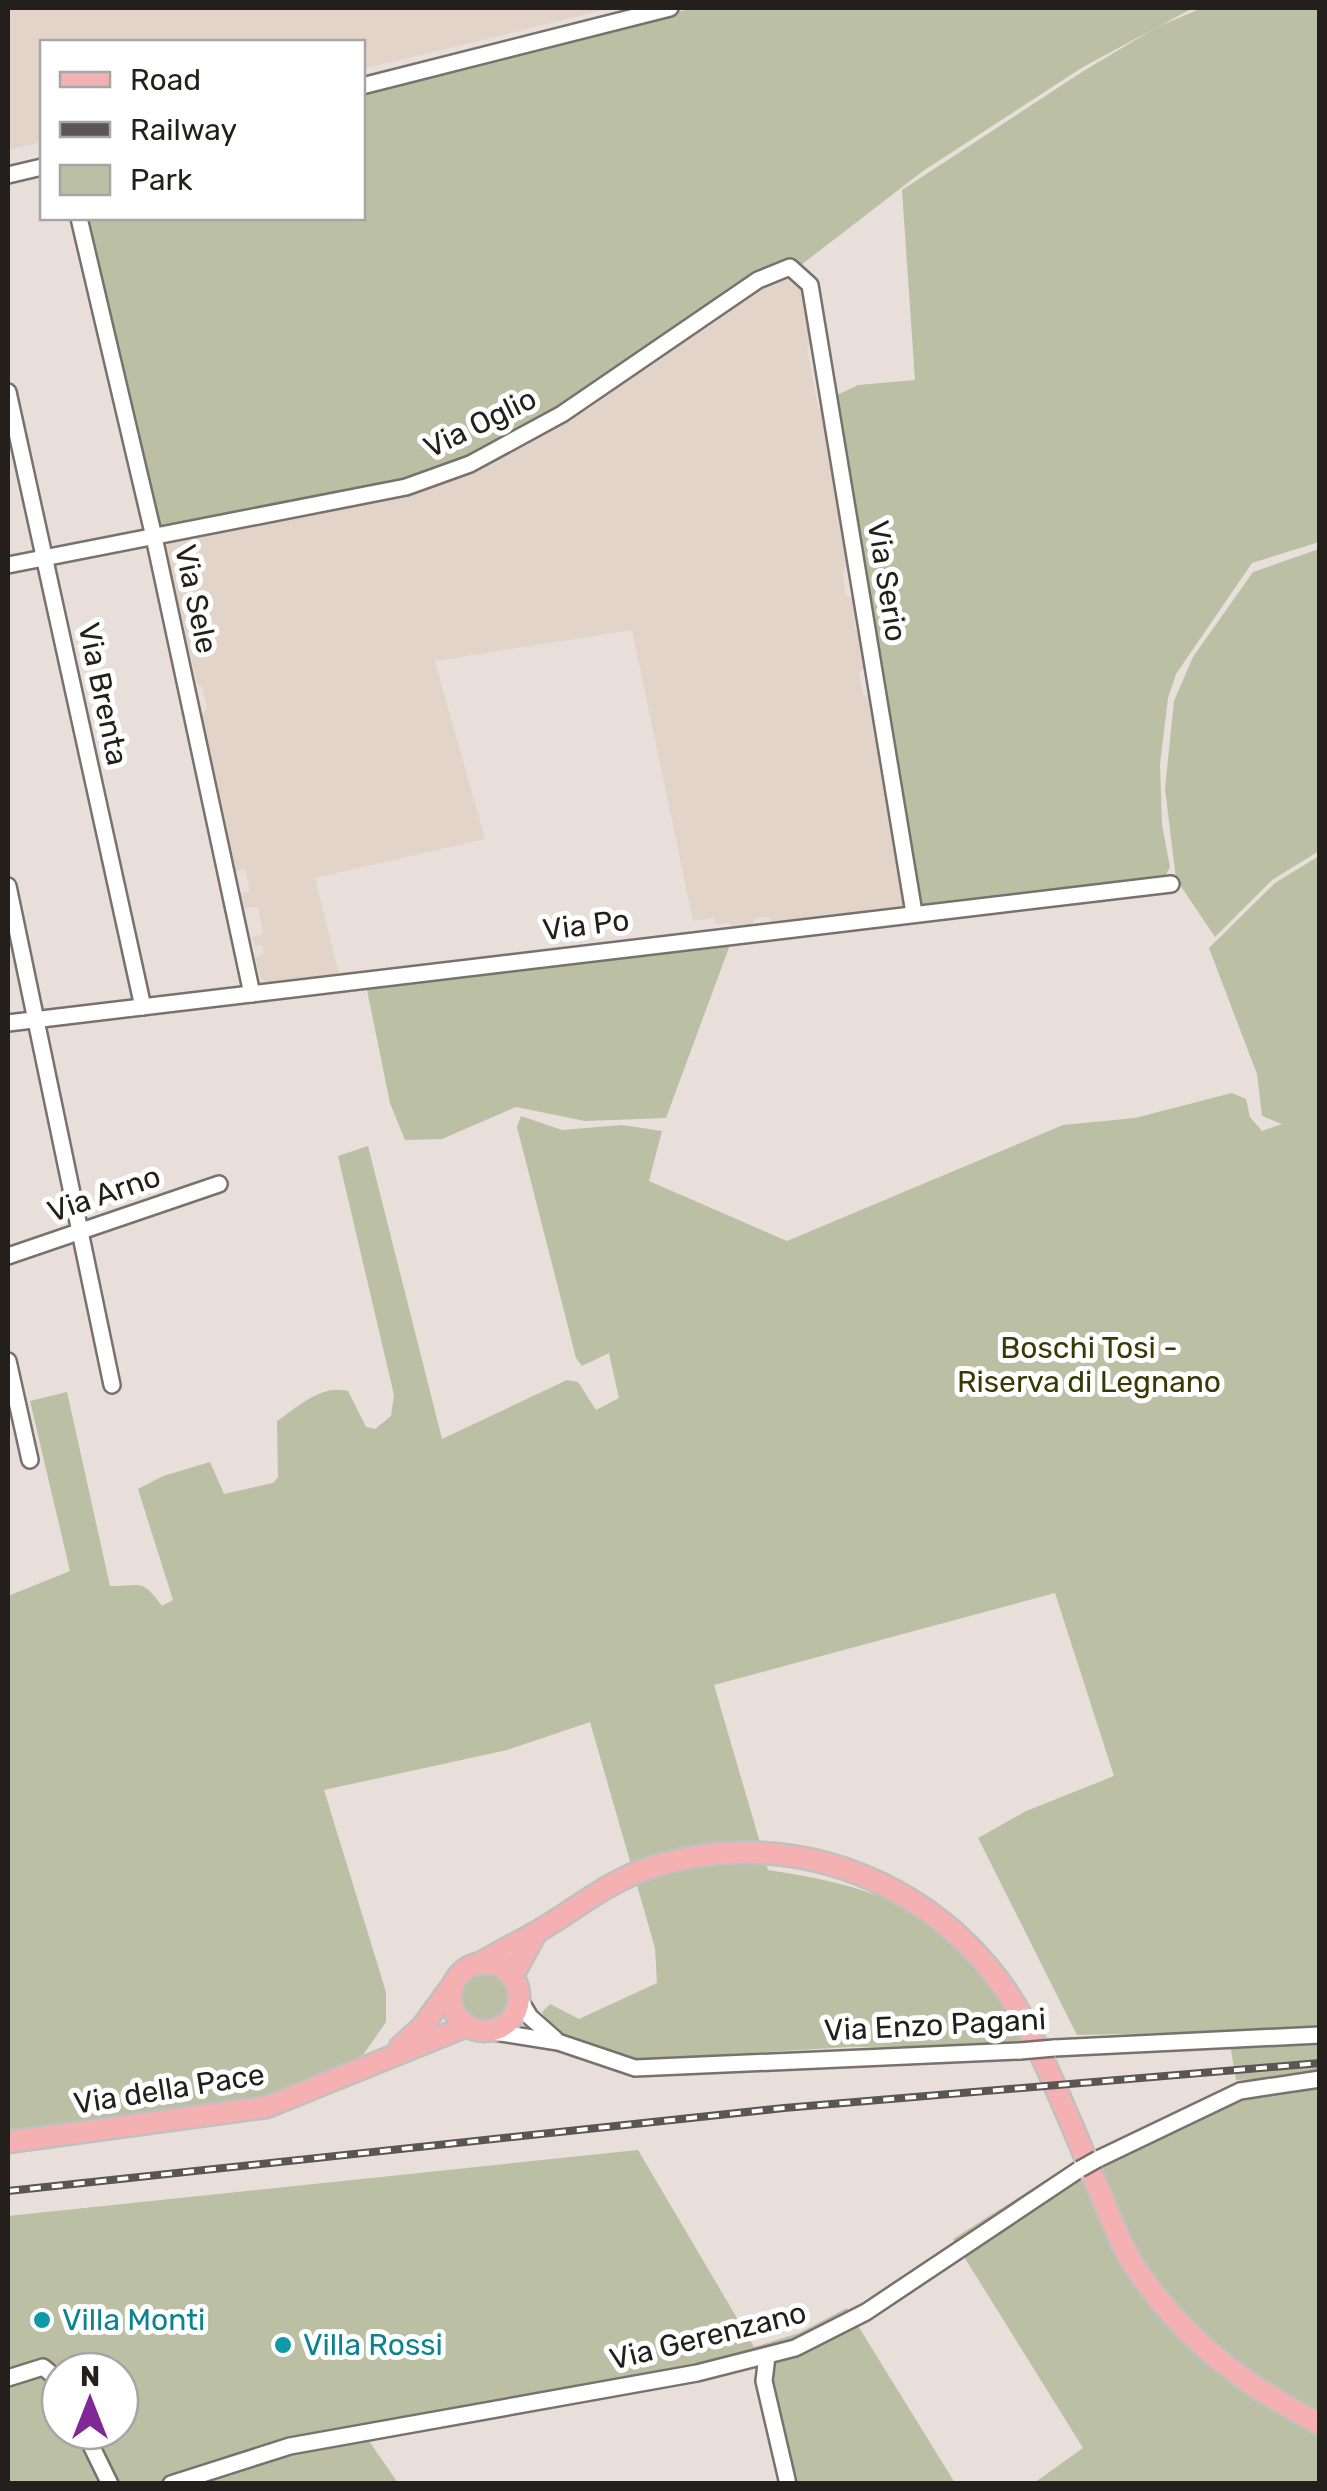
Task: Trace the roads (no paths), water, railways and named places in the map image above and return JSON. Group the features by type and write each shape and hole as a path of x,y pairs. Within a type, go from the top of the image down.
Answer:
{"main road":[{"path":"536,1932 515,1987 512,2016 478,2028 454,2012 454,1984 464,1970 481,1964 612,1884 681,1858 768,1853 849,1870 885,1885 962,1934 996,1976 1027,2026 1124,2248 1172,2317 1235,2376 1320,2424"},
{"path":"481,1964 498,1966 515,1987"},
{"name":"Via della Pace","path":"391,2056 422,2027 454,1984"},
{"name":"Via della Pace","path":"8,2142 267,2108 354,2075 391,2056 478,2028"}],"street":[{"path":"365,85 670,8"},
{"path":"8,175 40,167"},
{"name":"Via Sele","path":"79,220 154,536 252,994"},
{"name":"Via Oglio","path":"8,565 406,487 470,464 549,422 758,280 790,267"},
{"name":"Via Serio","path":"790,267 810,285 914,913"},
{"name":"Via Brenta","path":"8,392 143,1007"},
{"name":"Via Po","path":"8,1023 1172,884"},
{"path":"8,886 112,1385"},
{"name":"Via Arno","path":"8,1256 219,1184"},
{"path":"8,1361 30,1460"},
{"name":"Via Enzo Pagani","path":"515,1987 530,2017 558,2042"},
{"name":"Via Enzo Pagani","path":"478,2028 558,2042 615,2064 656,2069 836,2056 1320,2035"},
{"name":"Via Gerenzano","path":"171,2484 290,2446 697,2373 820,2338 866,2312 1088,2163 1240,2091 1320,2079"},
{"path":"767,2356 764,2380 788,2484"},
{"path":"8,2378 40,2368"},
{"path":"94,2451 110,2484"}],"railway":[{"path":"8,2191 784,2108 1320,2063"}],"place":[{"name":"Villa Monti","path":"42,2320"},
{"name":"Villa Rossi","path":"283,2345"}],"park label":[{"name":"Boschi Tosi - Riserva di Legnano","path":"1089,1365"}]}
